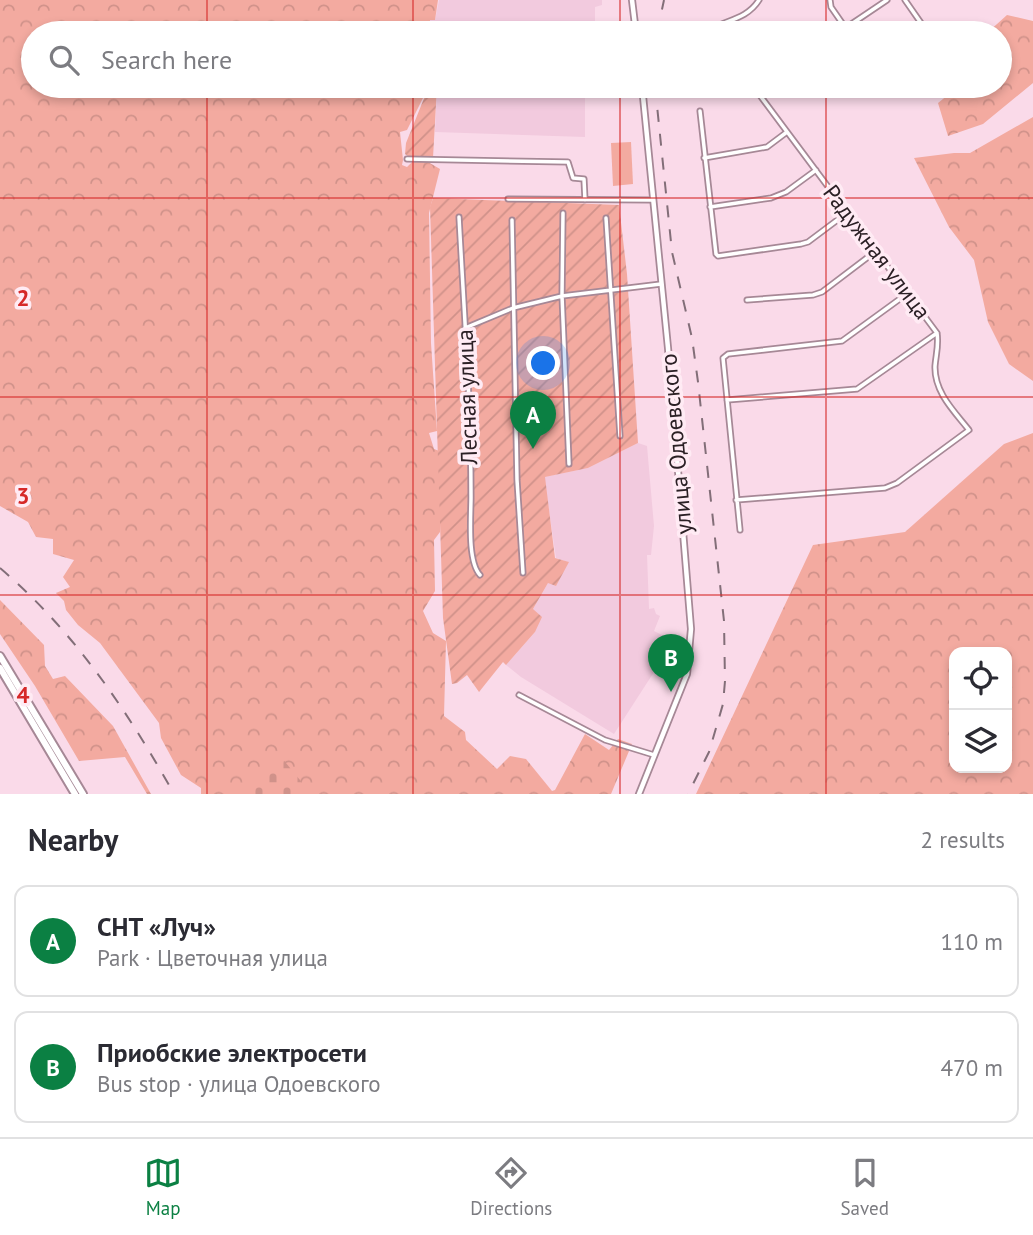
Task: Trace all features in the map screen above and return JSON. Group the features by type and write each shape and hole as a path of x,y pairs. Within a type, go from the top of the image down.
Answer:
{"highway":[{"path":"0,656 75,794"},
{"path":"0,668 83,794"}],"street":[{"path":"632,0 635,21"},
{"path":"729,21 744,15 759,0"},
{"path":"830,0 841,21"},
{"path":"856,21 887,0"},
{"path":"905,0 920,21"},
{"name":"улица Одоевского","path":"639,794 687,674 691,648 689,591 643,98"},
{"name":"Радужная улица","path":"736,500 886,488 898,484 969,430 937,385 937,333 762,98"},
{"path":"700,111 718,256 808,242 848,212"},
{"path":"704,158 768,147 787,132"},
{"path":"407,159 568,162 573,178 584,179 585,200"},
{"path":"710,207 771,198 786,192 816,170"},
{"path":"508,199 652,200"},
{"path":"563,213 562,296 569,464"},
{"name":"Лесная улица","path":"459,217 471,535 475,570 480,575"},
{"path":"606,218 620,436"},
{"path":"512,220 517,480 523,573"},
{"path":"747,300 822,292 876,251"},
{"path":"465,328 513,308 562,296 660,284"},
{"path":"740,530 723,358 728,354 842,341 908,293"},
{"path":"727,401 857,389 937,333"},
{"path":"519,695 605,740 654,755"}],"shaded area":[{"path":"439,0 602,0 602,5 595,7 595,21 430,21 435,20"},
{"path":"436,98 585,98 585,137 435,132"},
{"path":"638,443 647,446 654,526 651,555 647,555 649,609 654,608 660,616 654,631 674,641 614,734 506,665 535,632 533,609 548,583 568,562 556,558 544,477 588,468"}],"green space":[{"path":"0,0 438,0 435,20 430,21 21,21 21,98 423,98 407,130 400,132 402,165 407,167 413,161 428,162 440,169 429,213 431,343 437,431 429,433 434,449 442,452 440,532 434,540 435,591 423,611 433,633 446,641 444,716 465,732 466,740 497,769 510,756 526,759 552,791 585,734 609,750 618,739 632,744 611,794 201,794 201,788 181,775 161,738 159,723 100,643 78,625 56,593 70,587 63,577 74,560 53,554 53,539 36,537 28,522 0,506"},
{"path":"1007,15 1033,21 1033,83 983,124 948,136 938,103 944,98 1012,98 1012,21 1000,21"},
{"path":"424,98 436,98 433,158 409,157 405,154 406,143"},
{"path":"1033,117 1033,381 1009,364 988,322 974,260 949,227 914,158 970,153"},
{"path":"631,142 633,184 613,186 611,143"},
{"path":"433,198 619,205 627,274 638,443 588,468 545,477 555,558 569,562 556,586 548,583 533,609 542,617 535,632 506,665 503,662 479,692 467,675 452,684 443,618 430,207"},
{"path":"1033,433 1033,794 696,794 813,545 905,532 1004,444"},
{"path":"0,600 44,645 45,666 53,679 65,676 113,726 151,794 147,794 125,757 79,761 35,686 0,634"},
{"path":"281,757 300,780 306,794 238,794"}],"railway":[{"path":"660,21 664,0"},
{"path":"656,98 672,252 692,338 698,382 724,621 723,704 709,752 688,794"},
{"path":"0,568 52,618 97,673 118,702 174,794"}],"place":[{"name":"СНТ «Луч»","path":"533,449"},
{"name":"Приобские электросети","path":"671,692"}]}
